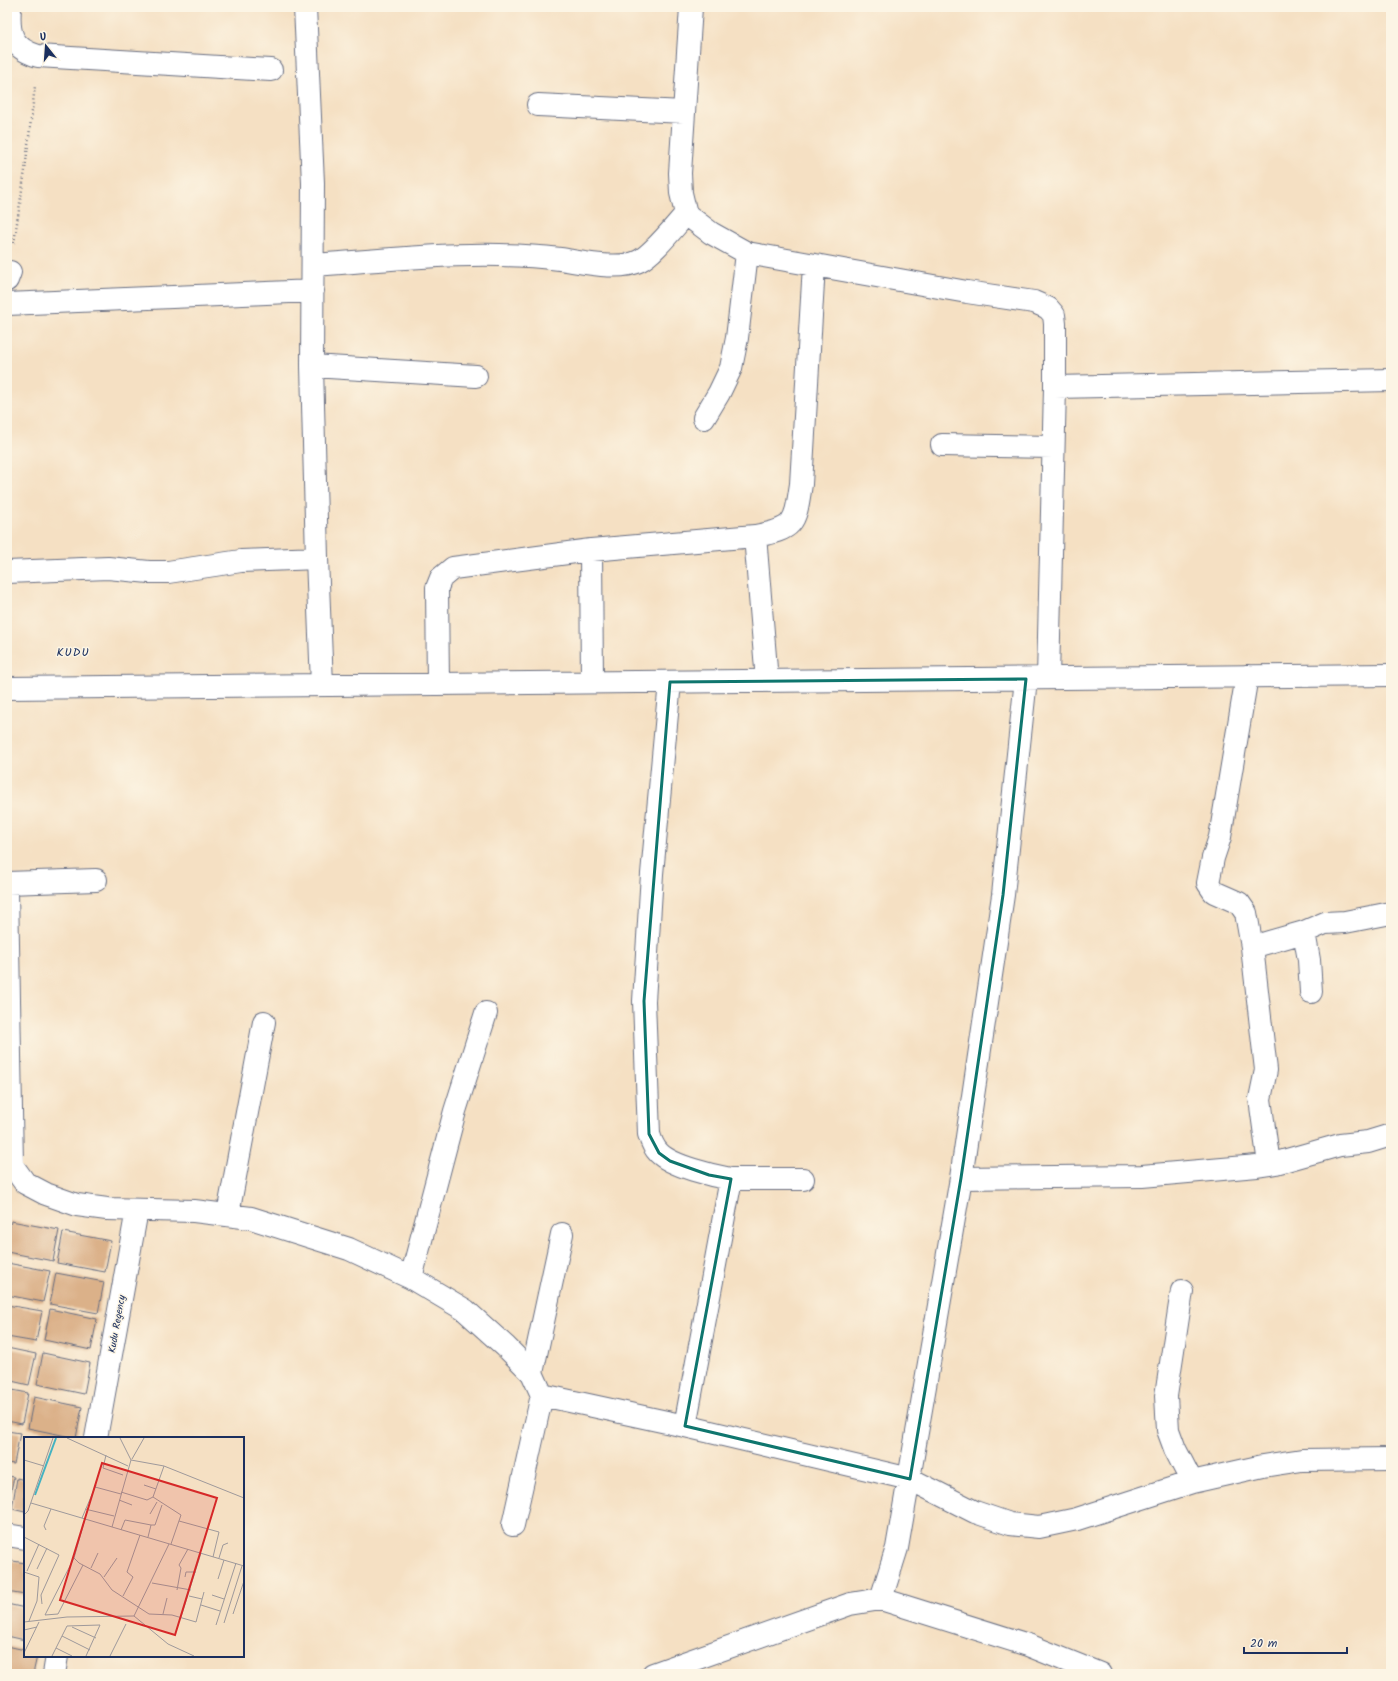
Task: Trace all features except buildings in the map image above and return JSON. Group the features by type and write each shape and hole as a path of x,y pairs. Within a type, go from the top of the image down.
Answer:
{"street":[{"path":"10,7 9,20 12,37 25,52 38,56 271,70"},
{"path":"305,7 314,184 312,366 316,558 322,685"},
{"path":"691,7 680,173 681,193 686,214 711,233 747,253 1034,302 1048,308 1054,315 1056,386 1053,447 1048,678"},
{"path":"538,105 684,112"},
{"path":"314,265 425,257 484,255 560,259 615,265 629,264 639,261 647,255 686,214"},
{"path":"704,418 719,393 731,368 737,338 747,253"},
{"path":"438,684 437,588 441,578 453,568 591,550 755,536 778,532 788,525 796,515 801,484 814,265"},
{"path":"7,304 313,291"},
{"path":"312,366 476,376"},
{"path":"1056,386 1391,380"},
{"path":"942,445 1053,447"},
{"path":"755,536 767,680"},
{"path":"591,550 592,682"},
{"path":"7,572 108,568 149,572 168,572 241,560 316,558"},
{"path":"7,688 1391,675"},
{"path":"1247,676 1220,837 1213,858 1208,883 1214,892 1239,903 1246,913 1252,947 1266,1070 1260,1100 1269,1164"},
{"path":"881,1599 897,1548 910,1480 961,1178 1003,895 1026,679"},
{"path":"670,682 652,874 644,1001 650,1140 659,1153 670,1161 709,1175 731,1178 803,1179"},
{"path":"7,883 96,880"},
{"path":"7,890 10,1174 46,1194 77,1205 107,1209 194,1211 251,1218 349,1249 411,1278 465,1310 532,1373 542,1395 513,1525"},
{"path":"1252,947 1304,932 1325,923 1345,922 1391,914"},
{"path":"1304,932 1309,960 1310,992"},
{"path":"411,1278 455,1111 486,1013"},
{"path":"228,1214 264,1022"},
{"path":"961,1178 1142,1176 1269,1164 1297,1158 1340,1145 1368,1142 1391,1135"},
{"path":"685,1426 731,1178"},
{"name":"Kudu Regency","path":"96,1437 137,1210"},
{"path":"532,1373 562,1234"},
{"path":"1182,1291 1166,1396 1168,1430 1175,1449 1192,1482"},
{"path":"542,1395 685,1426 910,1480 975,1512 1010,1524 1039,1527 1077,1519 1192,1482 1263,1466 1302,1460 1391,1459"},
{"path":"7,1535 24,1538"},
{"path":"653,1674 850,1604 881,1599 1028,1646 1100,1674"},
{"path":"54,1674 57,1657"}],"path":[{"path":"8,276 25,170 38,56"}],"highlighted area":[{"path":"1026,679 1003,895 961,1178 910,1479 685,1426 731,1179 709,1175 670,1161 659,1153 649,1134 644,1001 670,682"}],"district":[{"name":"KUDU","path":"73,652"}]}
